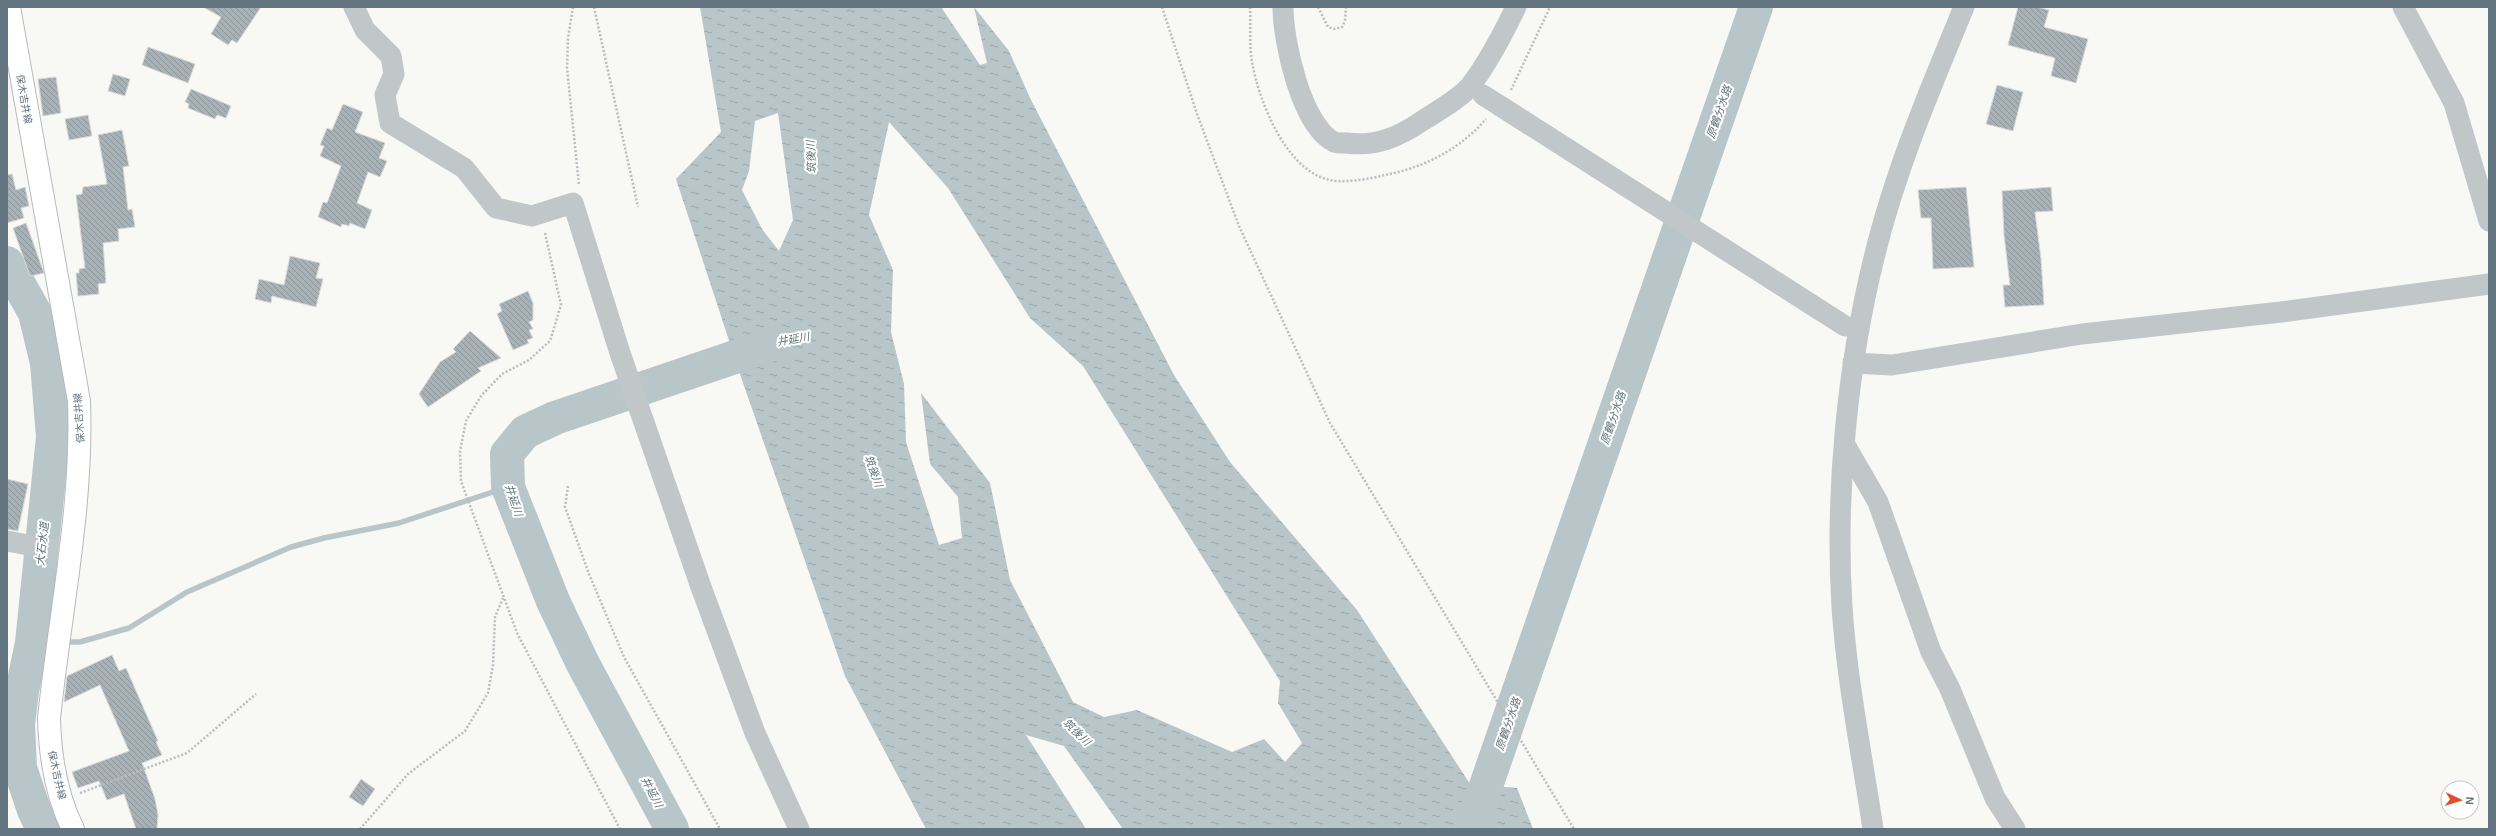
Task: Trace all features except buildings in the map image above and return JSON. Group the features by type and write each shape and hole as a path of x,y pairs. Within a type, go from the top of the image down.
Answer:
{"main road":[{"name":"保木吉井線","path":"9,7 79,401 81,448 65,552 49,718 50,751 63,801 74,829"}],"street":[{"path":"354,7 366,30 391,56 394,74 386,95 390,123 464,168 496,208 532,216 573,203 620,353 647,427 701,587 755,733 799,829"},
{"path":"1283,7 1283,21 1292,70 1319,127 1334,142 1376,144 1408,131 1476,91 1516,7"},
{"path":"1874,829 1849,678 1842,607 1839,524 1854,363 1851,329 1900,171 1964,7"},
{"path":"2404,7 2454,104 2489,221"},
{"path":"1476,91 1851,329"},
{"path":"1854,363 1892,365 2082,334 2282,312 2489,284"},
{"path":"1846,445 1878,502 1931,652 1950,689 1995,798 2015,829"},
{"path":"12,542 65,552"}],"path":[{"path":"573,7 568,38 567,68 580,182 573,203"},
{"path":"594,7 638,206"},
{"path":"1162,7 1197,114 1239,226 1330,423 1574,829"},
{"path":"1250,7 1252,61 1264,106 1280,138 1300,164 1317,174 1335,181 1369,179 1418,168 1452,149 1489,116"},
{"path":"1318,7 1328,27 1334,29 1342,27 1345,21 1346,7"},
{"path":"1509,93 1550,7"},
{"path":"540,213 561,306 550,341 529,360 502,374 481,396 466,421 460,450 461,481 517,633 620,829"},
{"path":"568,486 565,507 589,574 624,656 720,829"},
{"path":"360,829 408,774 465,731 488,693 493,665 495,617 504,598"},
{"path":"63,801 187,753 256,694"}],"water":[{"name":"筑後川","path":"700,7 941,7 980,65 987,63 974,7 1009,51 1031,100 1174,375 1230,462 1357,610 1470,784 1517,788 1533,829 1123,829 1064,746 1026,735 1086,829 926,829 845,676 741,377 676,179 721,132","holes":["778,113 793,220 779,251 762,229 742,190 749,171 755,121","889,122 948,188 1030,318 1083,366 1280,681 1278,703 1302,743 1285,762 1264,739 1232,752 1137,710 1104,717 1073,702 1010,580 990,483 921,393 930,464 958,497 962,538 939,545 906,442 904,384 891,332 893,270 869,215"]}],"waterway":[{"name":"原鶴分水路","path":"1471,829 1756,7"},
{"name":"大石水道","path":"7,263 35,313 47,363 53,437 32,643 22,691 18,724 20,768 34,810 43,829"},
{"name":"井延川","path":"672,829 583,664 553,601 508,487 507,454 525,432 555,418 779,342"},
{"path":"62,642 80,642 129,628 187,592 291,547 324,538 399,523 508,487"},
{"path":"32,643 53,642"}]}
